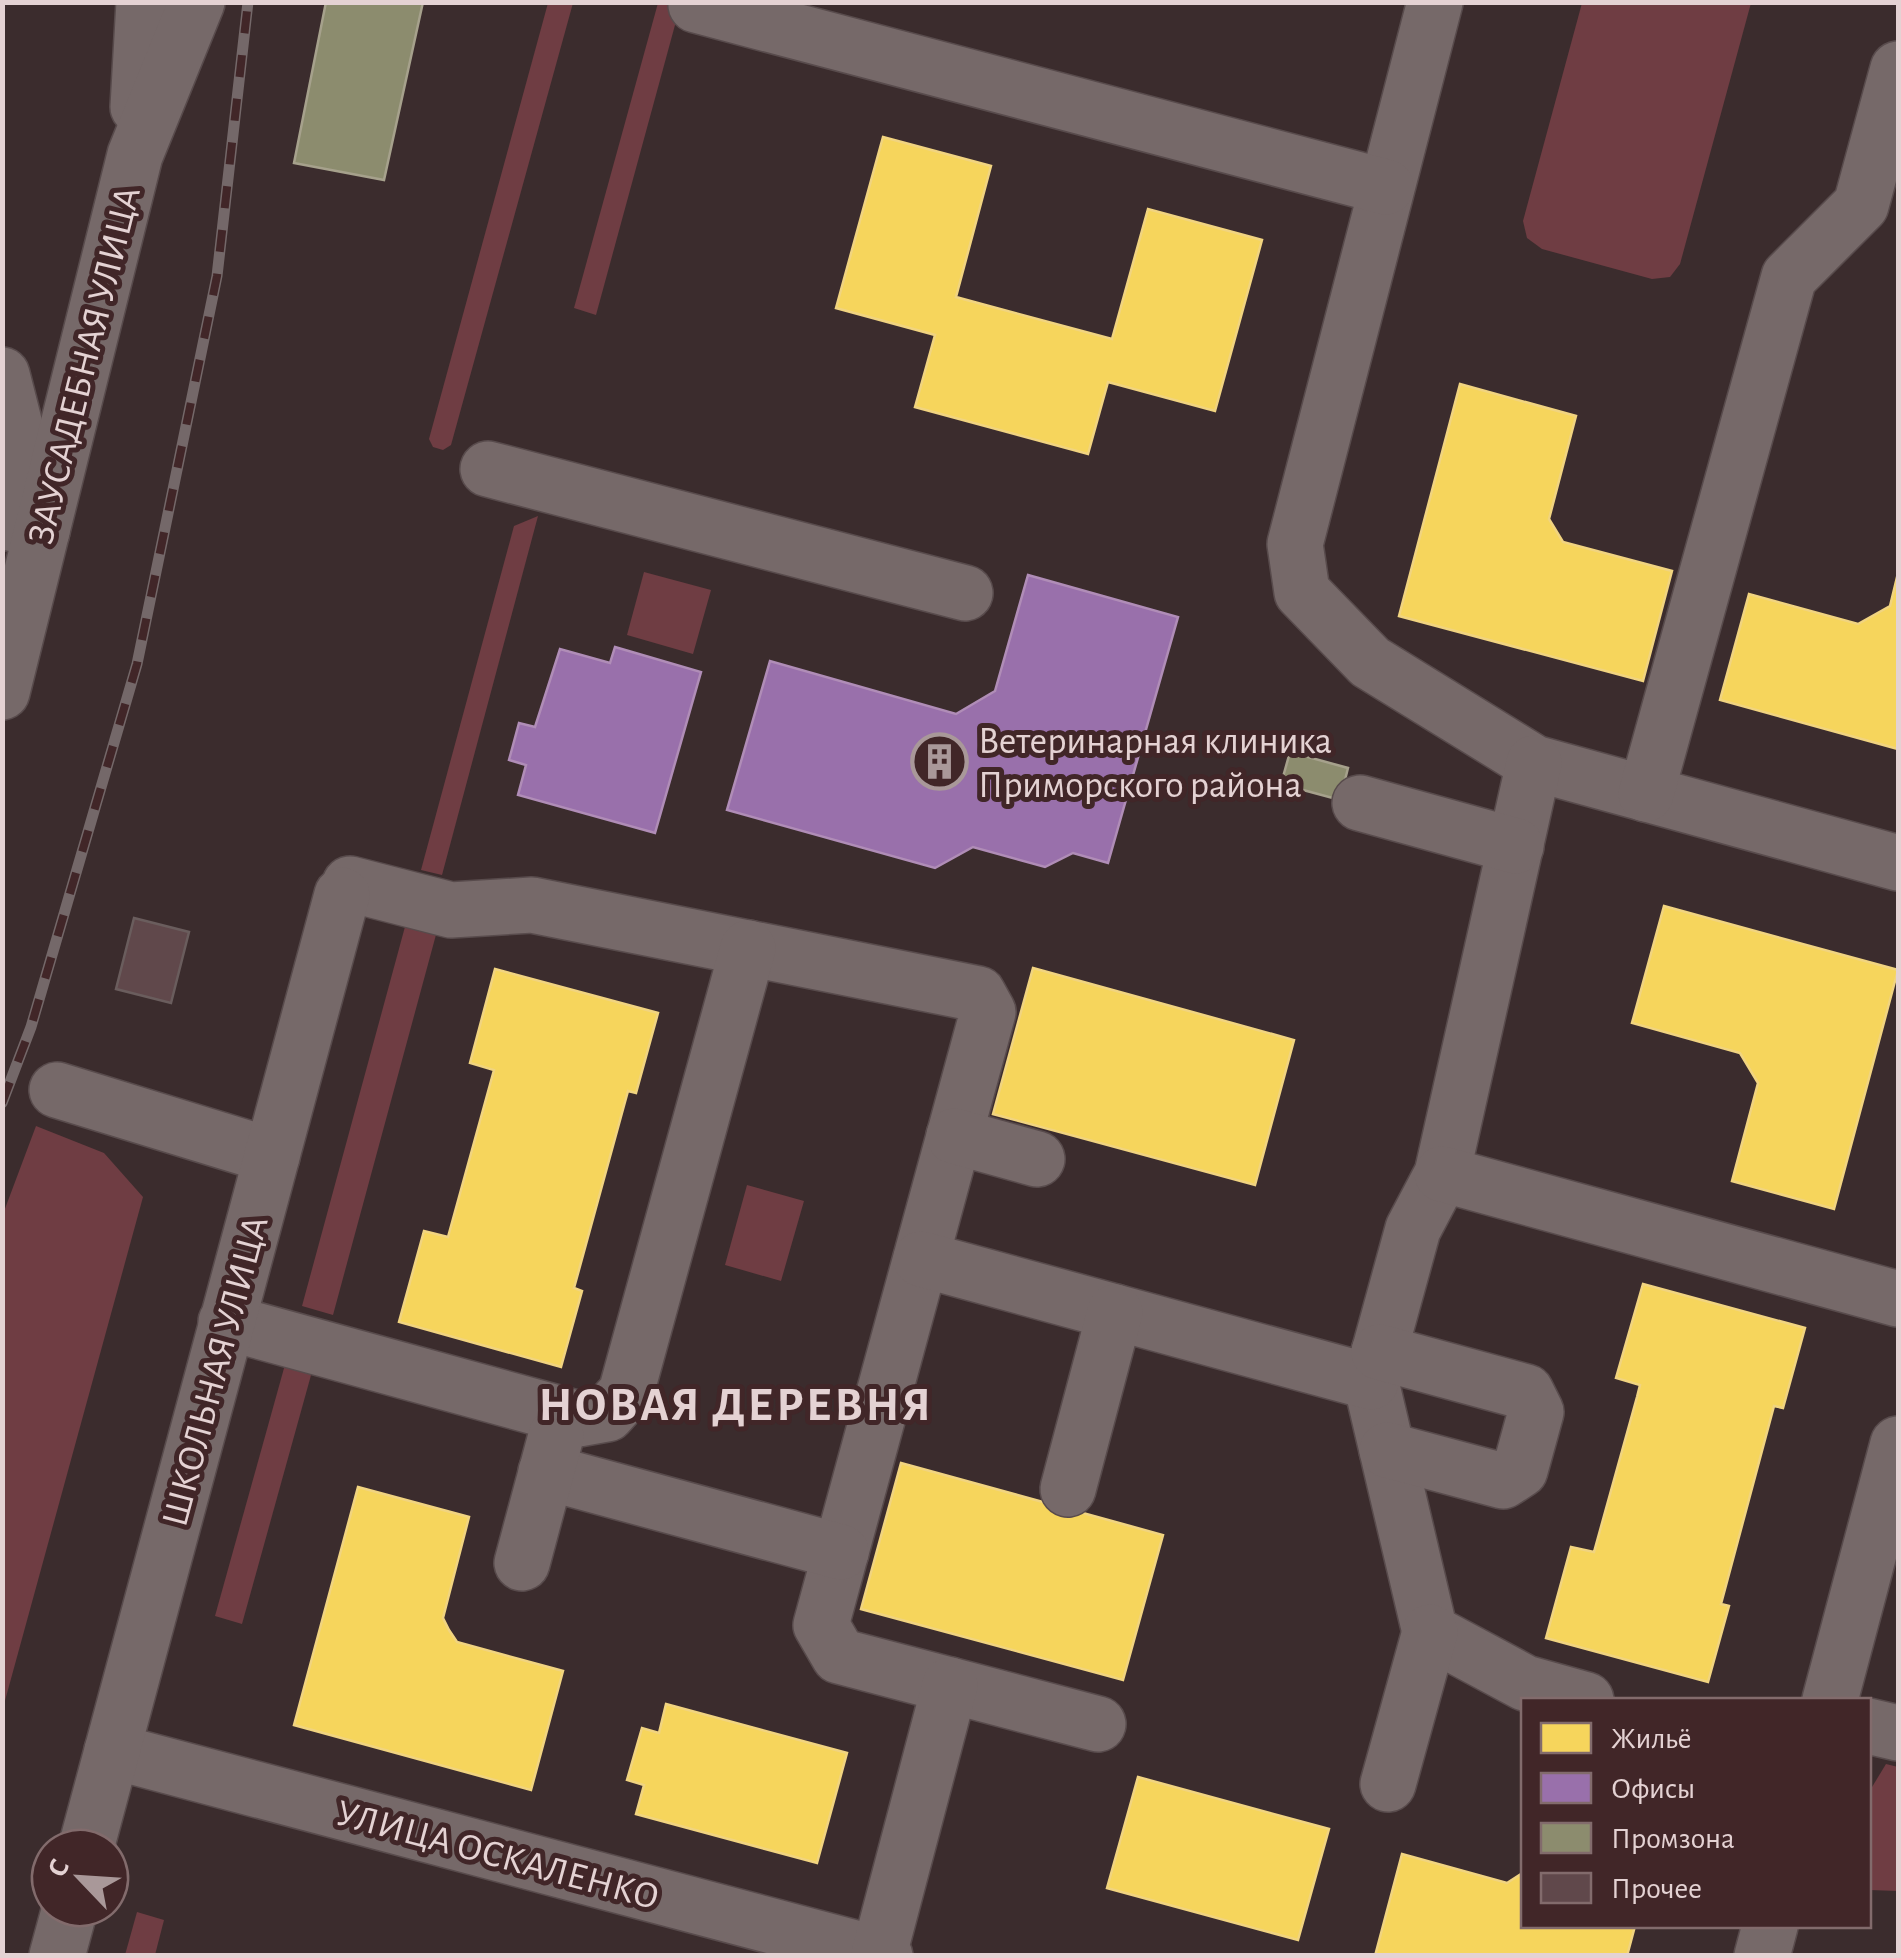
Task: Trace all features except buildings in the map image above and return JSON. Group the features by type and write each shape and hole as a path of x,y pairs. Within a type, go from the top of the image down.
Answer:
{"street":[{"path":"135,155 144,2"},
{"path":"135,155 197,2"},
{"path":"1434,2 1295,544 1302,592 1370,662 1534,763 1898,862"},
{"path":"696,6 1386,187"},
{"path":"1646,794 1789,278 1862,205 1898,69"},
{"name":"ЗАУСАДЕБНАЯ УЛИЦА","path":"2,692 22,526 135,155"},
{"path":"2,375 22,526"},
{"path":"488,469 965,592"},
{"path":"1388,1784 1430,1632 1386,1450 1375,1367 1414,1229 1442,1174 1534,763"},
{"path":"1360,803 1516,846"},
{"name":"ШКОЛЬНАЯ УЛИЦА","path":"91,1828 346,889 451,910 532,905 748,948"},
{"path":"226,1322 580,1419 607,1414 626,1393 748,948 978,994 988,1012 822,1624 839,1656 1098,1724"},
{"path":"57,1090 272,1156"},
{"path":"954,1136 1037,1159"},
{"path":"1442,1174 1898,1299"},
{"path":"921,1259 1116,1312 1375,1367 1526,1392 1536,1412 1520,1470 1503,1481 1386,1450"},
{"path":"1068,1488 1116,1312"},
{"path":"522,1562 562,1414"},
{"path":"1831,1698 1898,1444"},
{"path":"546,1472 841,1552"},
{"path":"1430,1632 1525,1684 1578,1698"},
{"path":"882,1955 950,1685"},
{"path":"1871,1727 1898,1733"},
{"name":"УЛИЦА ОСКАЛЕНКО","path":"112,1751 882,1955"},
{"path":"57,1956 65,1928"},
{"path":"1762,1956 1769,1928"}],"shaded area":[{"path":"548,3 573,3 451,445 443,450 433,447 429,439"},
{"path":"658,3 681,3 596,315 574,308"},
{"path":"1582,3 1751,3 1680,264 1670,277 1652,279 1542,249 1527,238 1523,221"},
{"path":"538,516 442,875 421,870 514,526"},
{"path":"644,572 711,590 693,654 627,635"},
{"path":"406,923 437,931 333,1315 302,1306"},
{"path":"36,1126 104,1153 143,1197 3,1708 3,1214"},
{"path":"747,1185 804,1201 781,1281 725,1265"},
{"path":"286,1361 313,1368 242,1624 215,1616"},
{"path":"1886,1764 1898,1767 1898,1891 1871,1890 1871,1789"},
{"path":"137,1912 164,1920 155,1955 125,1955"}],"railway":[{"path":"2,1103 31,1027 137,664 217,276 248,2"}],"place":[{"name":"Ветеринарная клиника Приморского района","path":"939,762"}],"district":[{"name":"НОВАЯ ДЕРЕВНЯ","path":"736,1403"}]}
